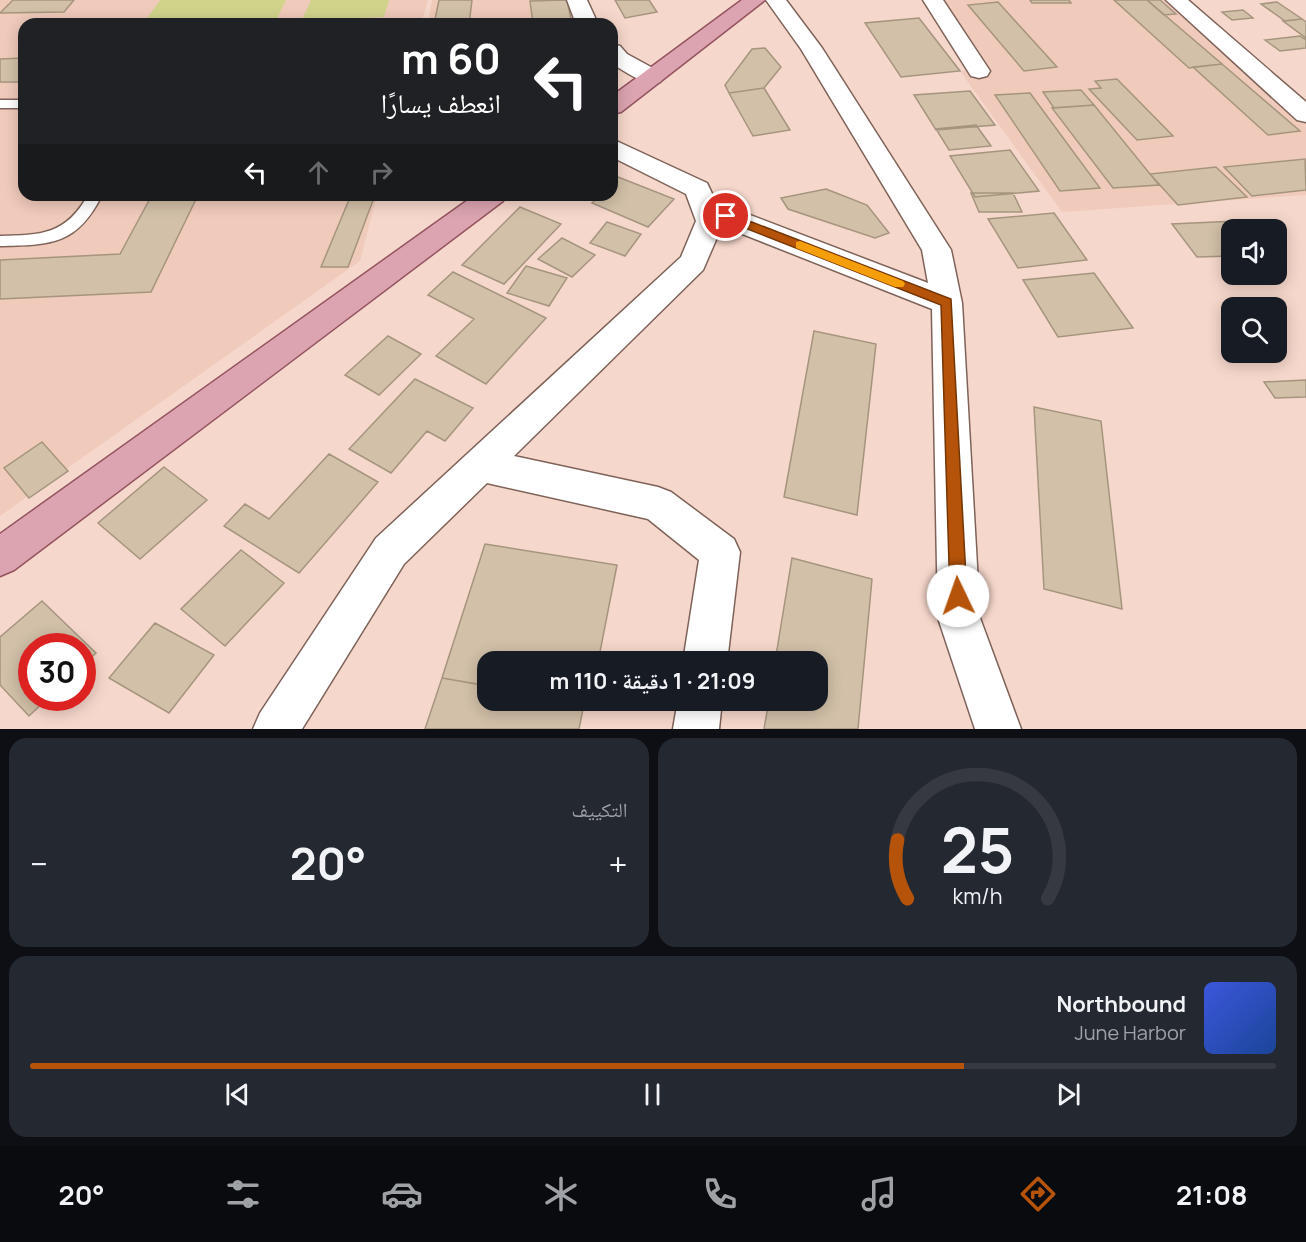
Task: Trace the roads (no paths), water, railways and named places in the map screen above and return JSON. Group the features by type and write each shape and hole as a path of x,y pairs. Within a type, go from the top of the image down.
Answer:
{"main road":[{"path":"618,102 755,0"},
{"path":"0,557 485,201"}],"street":[{"path":"577,0 584,18"},
{"path":"776,0 812,48 936,250 947,303 959,618 998,729"},
{"path":"933,0 978,71"},
{"path":"1176,0 1306,115"},
{"path":"618,58 652,77"},
{"path":"276,729 390,551 693,263 710,221 697,189 618,150"},
{"path":"704,208 947,303"},
{"path":"482,465 658,504 720,552 706,651"},
{"path":"696,729 698,711"}],"lane":[{"path":"0,104 18,104"},
{"path":"0,241 40,240 63,232 80,219 91,201"}]}
